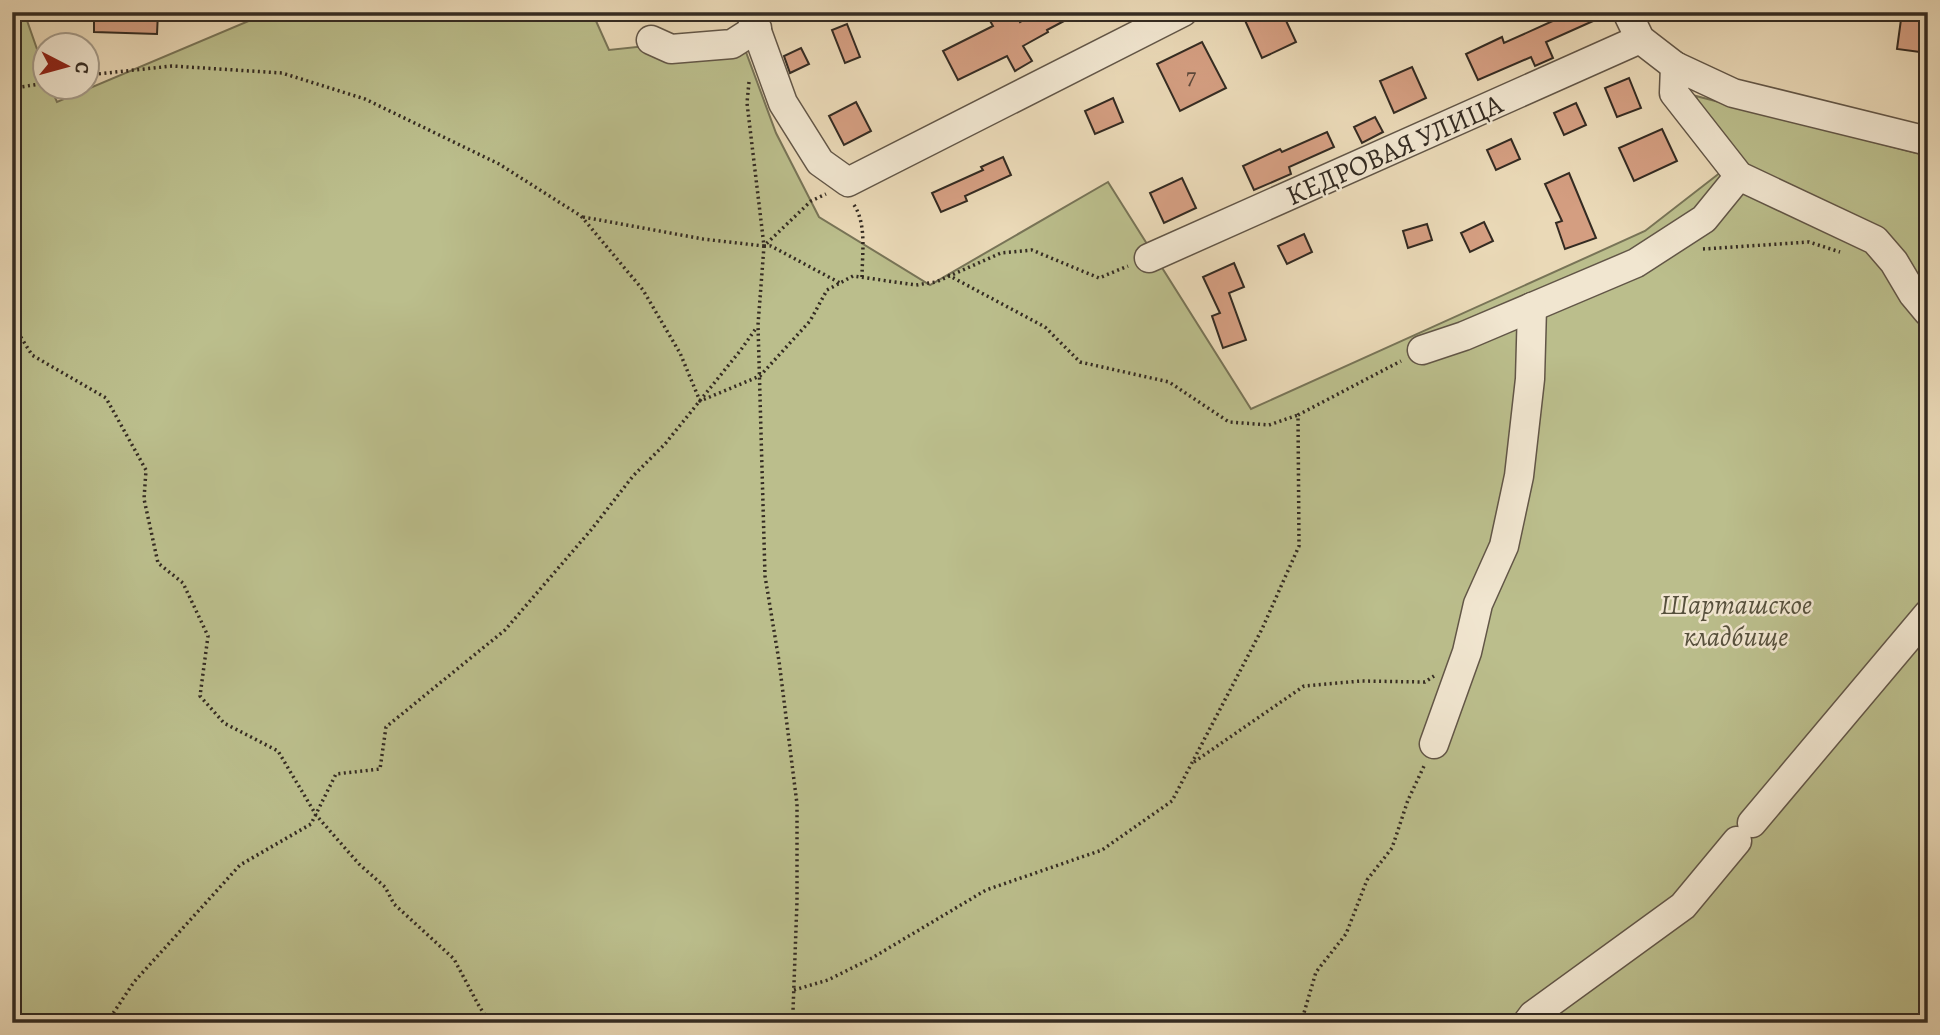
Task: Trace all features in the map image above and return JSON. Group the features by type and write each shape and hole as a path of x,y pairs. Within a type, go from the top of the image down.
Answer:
{"street":[{"path":"651,40 671,50 732,44 753,20 783,103 820,162 848,182 1184,12"},
{"path":"1627,12 1640,39 1675,66 1733,93 1928,141"},
{"name":"КЕДРОВАЯ УЛИЦА","path":"1149,258 1640,39"},
{"path":"1675,66 1674,93 1739,176 1875,240 1894,262 1913,294 1928,312"},
{"path":"1422,350 1464,336 1644,258 1704,219 1739,176"},
{"path":"1434,744 1467,652 1478,604 1504,546 1519,476 1530,379 1532,307"},
{"path":"1527,1023 1533,1015 1683,905 1928,614"}],"path":[{"path":"102,74 173,66 282,73 365,99 499,164 581,216 643,290 680,353 700,401"},
{"path":"750,78 747,103 764,246 758,325 765,576 797,804 795,1023"},
{"path":"12,84 21,87 32,85"},
{"path":"764,246 811,201 848,182 851,201 860,214 863,278"},
{"path":"581,216 703,239 771,246 840,283"},
{"path":"1702,249 1809,242 1848,254"},
{"path":"700,401 760,376 810,321 827,290 853,276 916,285 936,282 1001,253 1032,250 1099,278 1149,258"},
{"path":"948,275 1045,327 1080,362 1169,382 1229,422 1269,425 1298,415 1422,350"},
{"path":"12,323 32,355 106,398 146,470 144,499 158,563 183,583 208,636 200,696 224,723 278,751 316,815 359,864 385,887 394,904 454,959 490,1023"},
{"path":"100,1023 114,1012 134,982 240,865 311,824 336,774 380,769 386,727 505,630 591,530 633,476 665,444 758,325"},
{"path":"794,990 828,980 872,958 986,891 1102,850 1172,801 1262,629 1299,546 1298,415"},
{"path":"1192,764 1304,686 1362,681 1425,682 1436,674"},
{"path":"1301,1023 1316,972 1346,934 1367,880 1392,848 1408,800 1434,744"}],"green space":[{"name":"Шарташское кладбище","path":"12,12 24,12 32,35 32,102 102,102 102,83 270,12 592,12 609,50 740,36 776,133 819,217 930,285 1108,182 1251,409 1645,231 1721,172 1696,96 1928,156 1928,1023 12,1023"}],"building":[{"path":"94,12 158,12 157,34 94,32"},
{"path":"985,12 1015,12 1020,22 1037,12 1081,12 1023,46 1032,61 1015,71 1007,56 958,80 943,51 993,26"},
{"path":"1253,12 1282,12 1296,42 1262,58 1243,16"},
{"path":"1551,12 1611,13 1546,42 1553,58 1535,66 1531,57 1478,80 1466,54 1502,37 1504,43 1555,20"},
{"path":"1902,12 1928,12 1928,53 1897,49"},
{"path":"847,24 860,57 845,63 832,30"},
{"path":"1202,42 1226,88 1180,111 1157,64"},
{"path":"801,48 809,64 790,73 784,56"},
{"path":"1412,67 1426,98 1394,113 1380,81"},
{"path":"1629,78 1641,108 1617,117 1605,88"},
{"path":"1113,98 1123,122 1095,134 1085,111"},
{"path":"856,102 871,131 844,145 829,116"},
{"path":"1576,103 1586,125 1564,135 1554,113"},
{"path":"1375,117 1383,132 1362,143 1354,127"},
{"path":"1662,129 1677,161 1634,181 1619,148"},
{"path":"1327,132 1334,147 1289,167 1291,174 1254,190 1243,166"},
{"path":"1511,139 1520,159 1496,170 1487,150"},
{"path":"1003,157 1011,175 965,196 967,201 941,212 932,193 983,170 981,167"},
{"path":"1569,173 1596,238 1565,249 1556,223 1562,221 1545,184"},
{"path":"1182,178 1196,208 1164,223 1150,193"},
{"path":"1484,222 1493,241 1470,252 1461,233"},
{"path":"1427,224 1432,240 1408,248 1403,231"},
{"path":"1304,234 1312,252 1287,264 1278,246"},
{"path":"1234,263 1244,287 1229,293 1246,340 1223,348 1212,316 1220,313 1203,277"}]}
